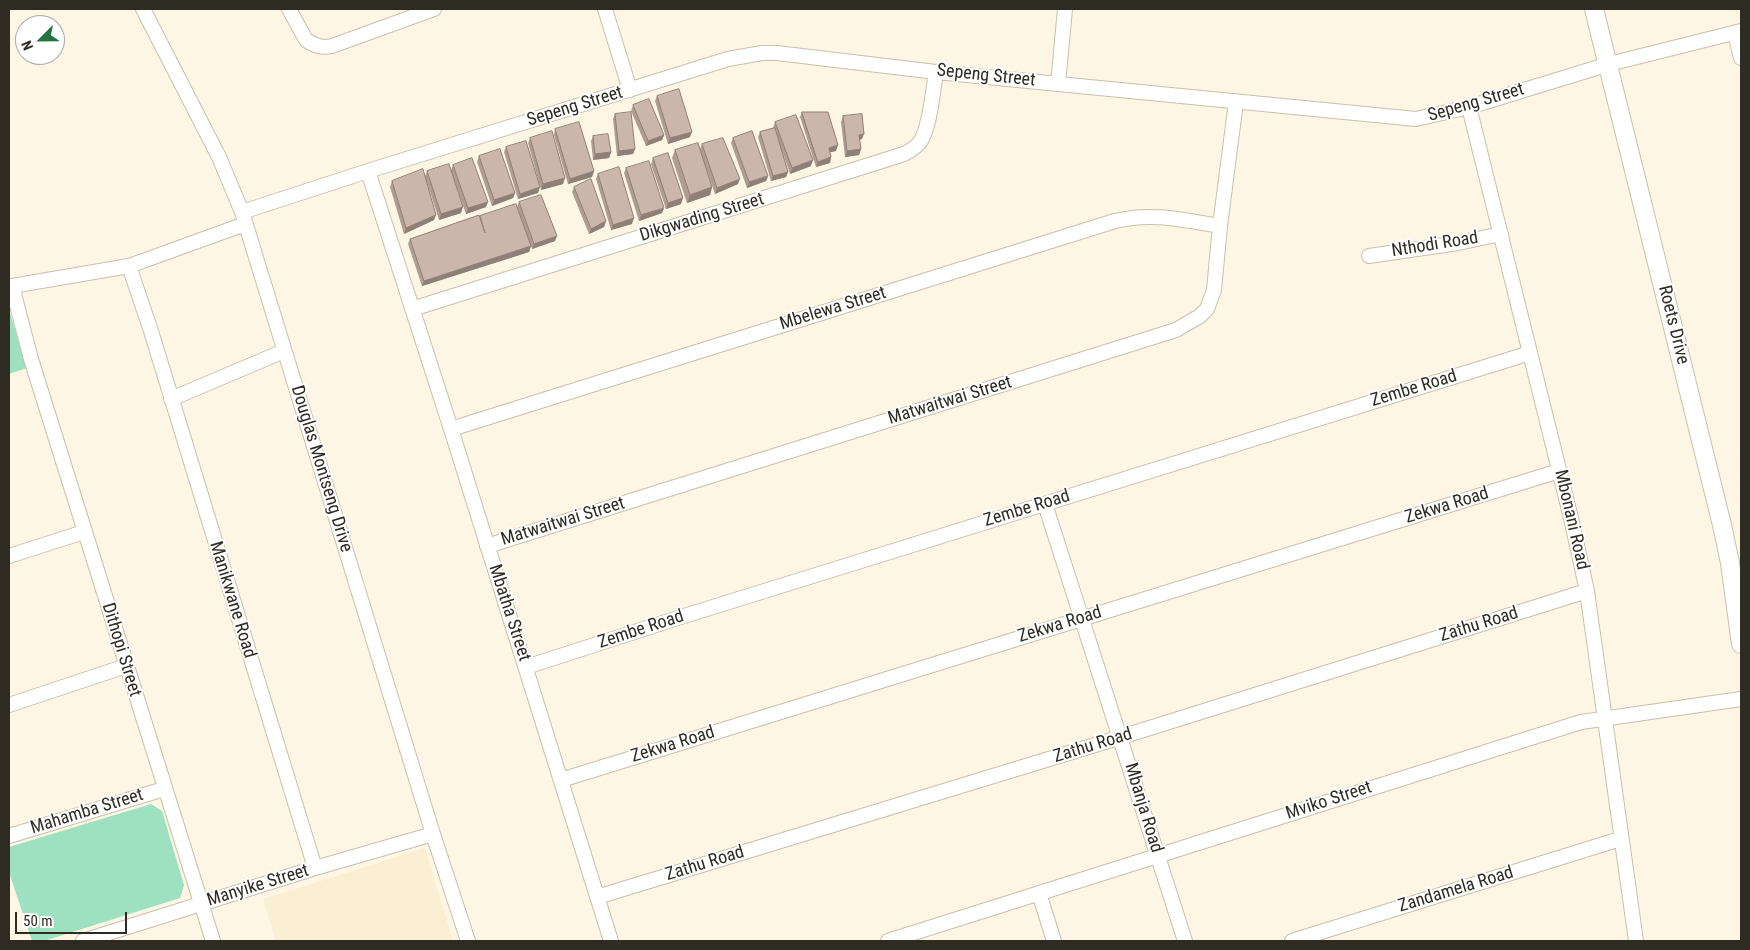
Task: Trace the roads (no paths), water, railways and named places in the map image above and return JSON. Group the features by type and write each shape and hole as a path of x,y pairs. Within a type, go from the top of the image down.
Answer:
{"street":[{"name":"Douglas Montseng Drive","path":"143,9 219,157 243,218 433,834 468,941"},
{"path":"289,9 306,40 311,44 322,47 332,46 434,9"},
{"path":"605,9 630,90"},
{"path":"1058,84 1065,9"},
{"name":"Roets Drive","path":"1594,9 1722,526 1730,563 1741,644"},
{"name":"Sepeng Street","path":"130,266 243,218 368,171 728,60 762,53 777,53 936,72 1416,119 1469,107 1609,64 1738,32"},
{"path":"1738,32 1741,58"},
{"name":"Dikgwading Street","path":"412,308 904,154 916,146 922,138 928,118 936,72"},
{"name":"Matwaitwai Street","path":"487,546 1176,330 1200,316 1211,301 1214,290 1236,102"},
{"name":"Mbonani Road","path":"1469,107 1572,518 1587,591 1620,839 1636,941"},
{"name":"Mbatha Street","path":"368,171 451,429 611,941"},
{"name":"Mbelewa Street","path":"451,429 1115,221 1133,217 1161,216 1220,226"},
{"name":"Nthodi Road","path":"1369,256 1458,243 1501,234"},
{"name":"Manikwane Road","path":"130,266 315,868"},
{"name":"Dithopi Street","path":"130,266 12,286 31,359 84,532 213,941"},
{"path":"170,399 284,351"},
{"name":"Zembe Road","path":"526,667 693,613 1530,353"},
{"name":"Zekwa Road","path":"561,780 1559,471"},
{"name":"Mbanja Road","path":"1045,504 1185,941"},
{"path":"9,556 84,532"},
{"name":"Zathu Road","path":"597,897 1121,737 1587,591"},
{"path":"9,705 126,666"},
{"name":"Mviko Street","path":"888,941 924,936 1039,893 1571,725 1605,717 1741,699"},
{"name":"Mahamba Street","path":"9,836 164,789"},
{"name":"Manyike Street","path":"84,941 315,868 433,834"},
{"name":"Zandamela Road","path":"1292,941 1620,839"},
{"path":"1039,893 1054,941"}]}
